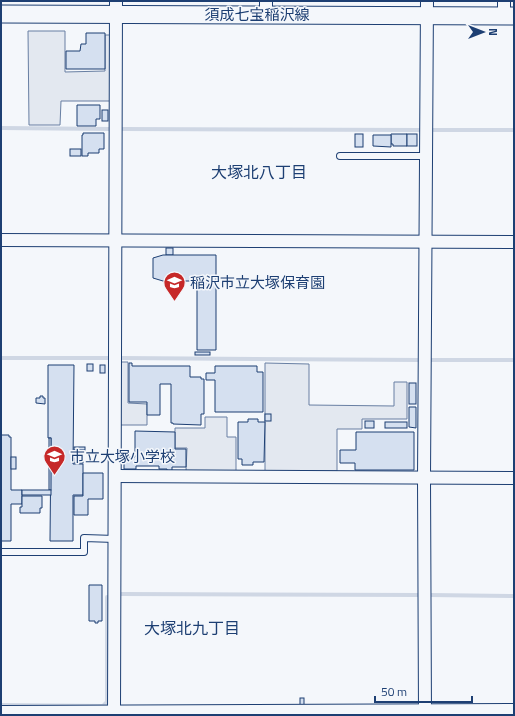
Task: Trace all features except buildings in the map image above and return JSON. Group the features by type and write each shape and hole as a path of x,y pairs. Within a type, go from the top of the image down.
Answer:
{"main road":[{"name":"須成七宝稲沢線","path":"1,14 116,8 426,8 507,11"}],"street":[{"path":"114,714 116,8"},
{"path":"425,713 424,478 426,8"},
{"path":"1,240 514,242"},
{"path":"115,476 514,478"},
{"path":"1,712 114,714 425,713 514,710"}],"lane":[{"path":"340,156 426,156"},
{"path":"1,552 84,552 84,538 115,539"}],"shaded area":[{"path":"28,31 65,31 65,72 105,71 105,35 111,35 111,101 61,101 60,125 29,125"},
{"path":"120,362 128,362 128,403 147,404 147,425 120,425"},
{"path":"265,363 309,364 309,405 394,406 394,382 407,382 407,419 362,419 362,429 337,429 337,471 265,471"},
{"path":"205,417 227,417 227,437 236,437 236,472 186,471 187,448 175,448 175,428 205,428"}],"waterway":[{"path":"1,128 110,129"},
{"path":"123,129 421,130"},
{"path":"431,130 514,130"},
{"path":"1,358 110,358"},
{"path":"121,358 420,360"},
{"path":"431,360 514,360"},
{"path":"121,594 419,595"},
{"path":"430,595 514,596"},
{"path":"1,705 103,706 107,702 107,597"}],"place":[{"name":"稲沢市立大塚保育園","path":"174,302"},
{"name":"市立大塚小学校","path":"55,476"}],"district":[{"name":"大塚北八丁目","path":"259,172"},
{"name":"大塚北九丁目","path":"192,628"}]}
